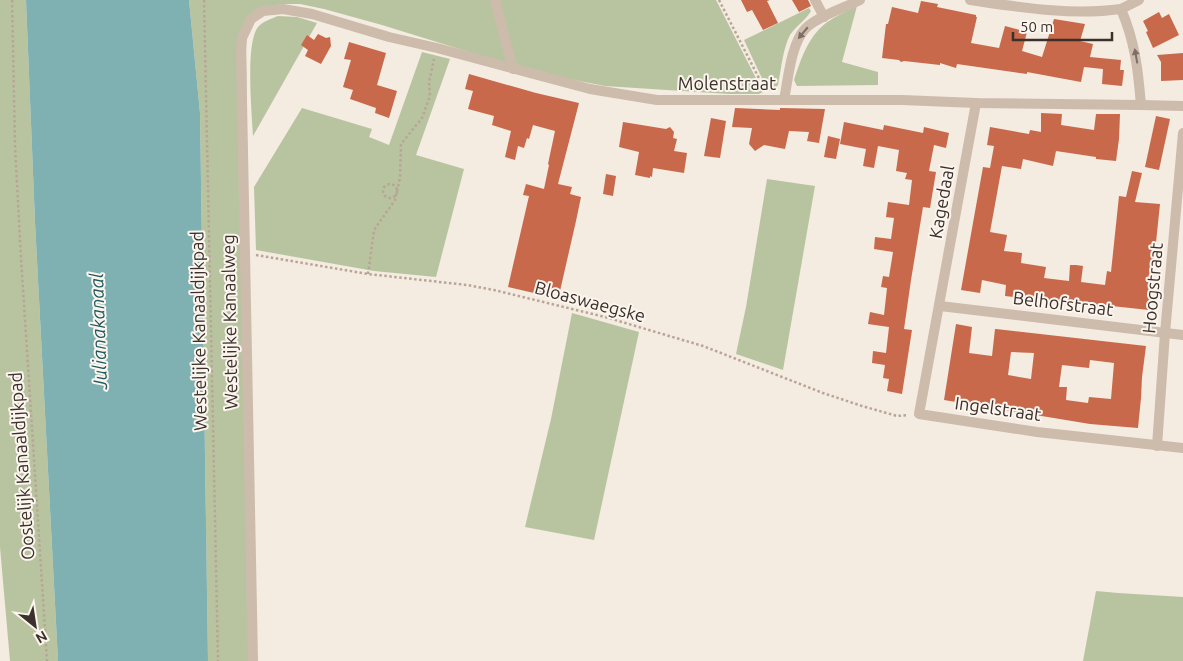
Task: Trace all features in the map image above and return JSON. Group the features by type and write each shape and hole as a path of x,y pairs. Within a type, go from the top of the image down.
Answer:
{"street":[{"path":"495,0 513,69"},
{"path":"815,0 824,16"},
{"path":"784,100 794,50 798,39 806,28 824,16 860,0"},
{"path":"970,0 1072,12 1121,9 1139,0"},
{"name":"Molenstraat","path":"283,9 312,14 590,90 657,100 902,100 976,104 1183,106"},
{"name":"Westelijke Kanaalweg","path":"253,661 240,50 242,38 251,19 263,11 283,9"},
{"path":"1121,9 1128,25 1138,67 1141,105"},
{"name":"Kagedaal","path":"940,306 976,104"},
{"name":"Hoogstraat","path":"1157,446 1183,133"},
{"path":"919,414 940,306"},
{"name":"Belhofstraat","path":"940,306 1183,335"},
{"name":"Ingelstraat","path":"919,414 1037,432 1183,448"}],"path":[{"name":"Oostelijk Kanaaldijkpad","path":"12,0 15,146 30,412 47,661"},
{"name":"Westelijke Kanaaldijkpad","path":"204,0 218,661"},
{"path":"719,0 769,99"},
{"path":"368,274 374,230 395,200 401,171 401,144 422,118 430,96 429,82 437,48"},
{"path":"387,184 392,184 396,187 397,192 394,197 389,198 384,195 382,190 387,184"},
{"name":"Bloaswaegske","path":"244,253 368,274 494,290 605,317 703,346 823,393 862,406 897,416 919,414"}],"green space":[{"path":"0,0 26,0 35,222 58,661 10,661 0,547"},
{"path":"189,0 716,0 763,92 759,94 729,94 605,86 569,79 482,56 382,25 300,4 271,6 246,23 251,661 208,661 200,113"},
{"path":"857,6 842,62 878,72 878,85 797,86 794,80 802,56 814,35 826,23"},
{"path":"809,8 811,11 809,14 790,35 784,53 778,85 775,90 768,91 744,40"},
{"path":"278,16 297,17 317,23 253,136 250,63 254,35 260,25"},
{"path":"422,52 450,59 416,155 464,169 436,277 374,271 256,250 254,187 302,108 372,129 369,137 389,145"},
{"path":"767,179 815,186 783,370 736,354 746,307"},
{"path":"572,313 639,332 594,540 525,527 551,419"},
{"path":"1096,591 1183,597 1183,661 1083,661"}],"water":[{"name":"Julianakanaal","path":"26,0 189,0 200,113 208,661 58,661 35,222"}],"building":[{"path":"741,0 770,0 767,1 778,23 763,30 752,10 747,12"},
{"path":"792,0 808,0 811,6 799,12"},
{"path":"921,1 938,4 937,7 976,15 971,43 999,48 1005,26 1027,32 1022,51 1042,57 1054,19 1085,24 1080,41 1093,44 1090,57 1121,60 1120,70 1124,70 1122,86 1102,84 1103,69 1084,67 1081,82 1027,72 1027,74 957,64 956,68 940,63 940,65 901,62 899,60 882,58 886,24 888,24 892,7 918,13"},
{"path":"1159,12 1162,18 1169,14 1179,35 1153,48 1143,21"},
{"path":"318,34 326,38 330,37 331,46 321,64 305,56 308,50 301,45 307,35 314,40"},
{"path":"349,42 386,53 377,85 397,91 389,118 375,113 376,108 350,99 353,90 343,87 351,60 344,59"},
{"path":"1183,53 1183,80 1161,81 1161,62 1157,55"},
{"path":"469,74 579,103 558,184 572,187 570,194 581,197 560,291 548,288 547,296 508,287 529,196 523,195 526,184 544,189 555,131 533,125 524,148 518,146 515,160 505,157 511,131 492,125 494,116 468,109 473,91 465,89"},
{"path":"735,108 825,109 819,143 807,141 809,132 789,131 785,149 764,145 755,151 749,144 752,128 732,127"},
{"path":"1041,113 1062,114 1061,125 1094,130 1096,114 1120,114 1116,161 1056,151 1053,166 1023,159 1021,169 1002,166 990,232 1007,235 1004,251 1022,253 1021,263 1046,267 1044,278 1069,281 1070,265 1076,265 1083,266 1081,282 1105,285 1107,271 1111,272 1119,196 1126,197 1132,171 1142,173 1135,202 1160,204 1149,310 1102,305 1102,308 1005,296 1006,285 982,280 980,293 961,290 983,167 990,168 994,146 987,145 990,127 1029,134 1030,130 1041,132"},
{"path":"1156,116 1170,119 1159,170 1145,167"},
{"path":"711,118 726,121 720,158 704,156"},
{"path":"623,122 666,129 670,127 674,132 673,138 677,139 674,151 687,153 684,173 653,168 652,177 650,176 650,178 635,175 639,152 619,147"},
{"path":"844,122 883,130 884,125 923,133 924,127 949,133 946,148 934,145 929,171 936,172 930,208 923,207 911,280 904,329 912,330 902,394 887,391 889,379 883,378 885,365 872,363 873,351 886,353 889,327 868,324 870,312 884,315 887,288 881,287 883,276 889,277 893,252 874,249 875,237 891,239 894,218 886,217 888,202 909,205 912,180 905,179 907,173 896,171 899,150 878,146 874,168 863,166 866,149 840,144"},
{"path":"828,136 840,139 836,159 824,157"},
{"path":"606,174 616,176 613,196 603,194"},
{"path":"956,324 972,327 969,353 992,356 995,329 1146,346 1138,428 1090,424 944,400","holes":["1011,352 1034,353 1031,379 1008,375","1090,360 1114,363 1111,399 1089,397 1088,403 1066,400 1067,387 1059,387 1062,365 1089,368"]}]}
